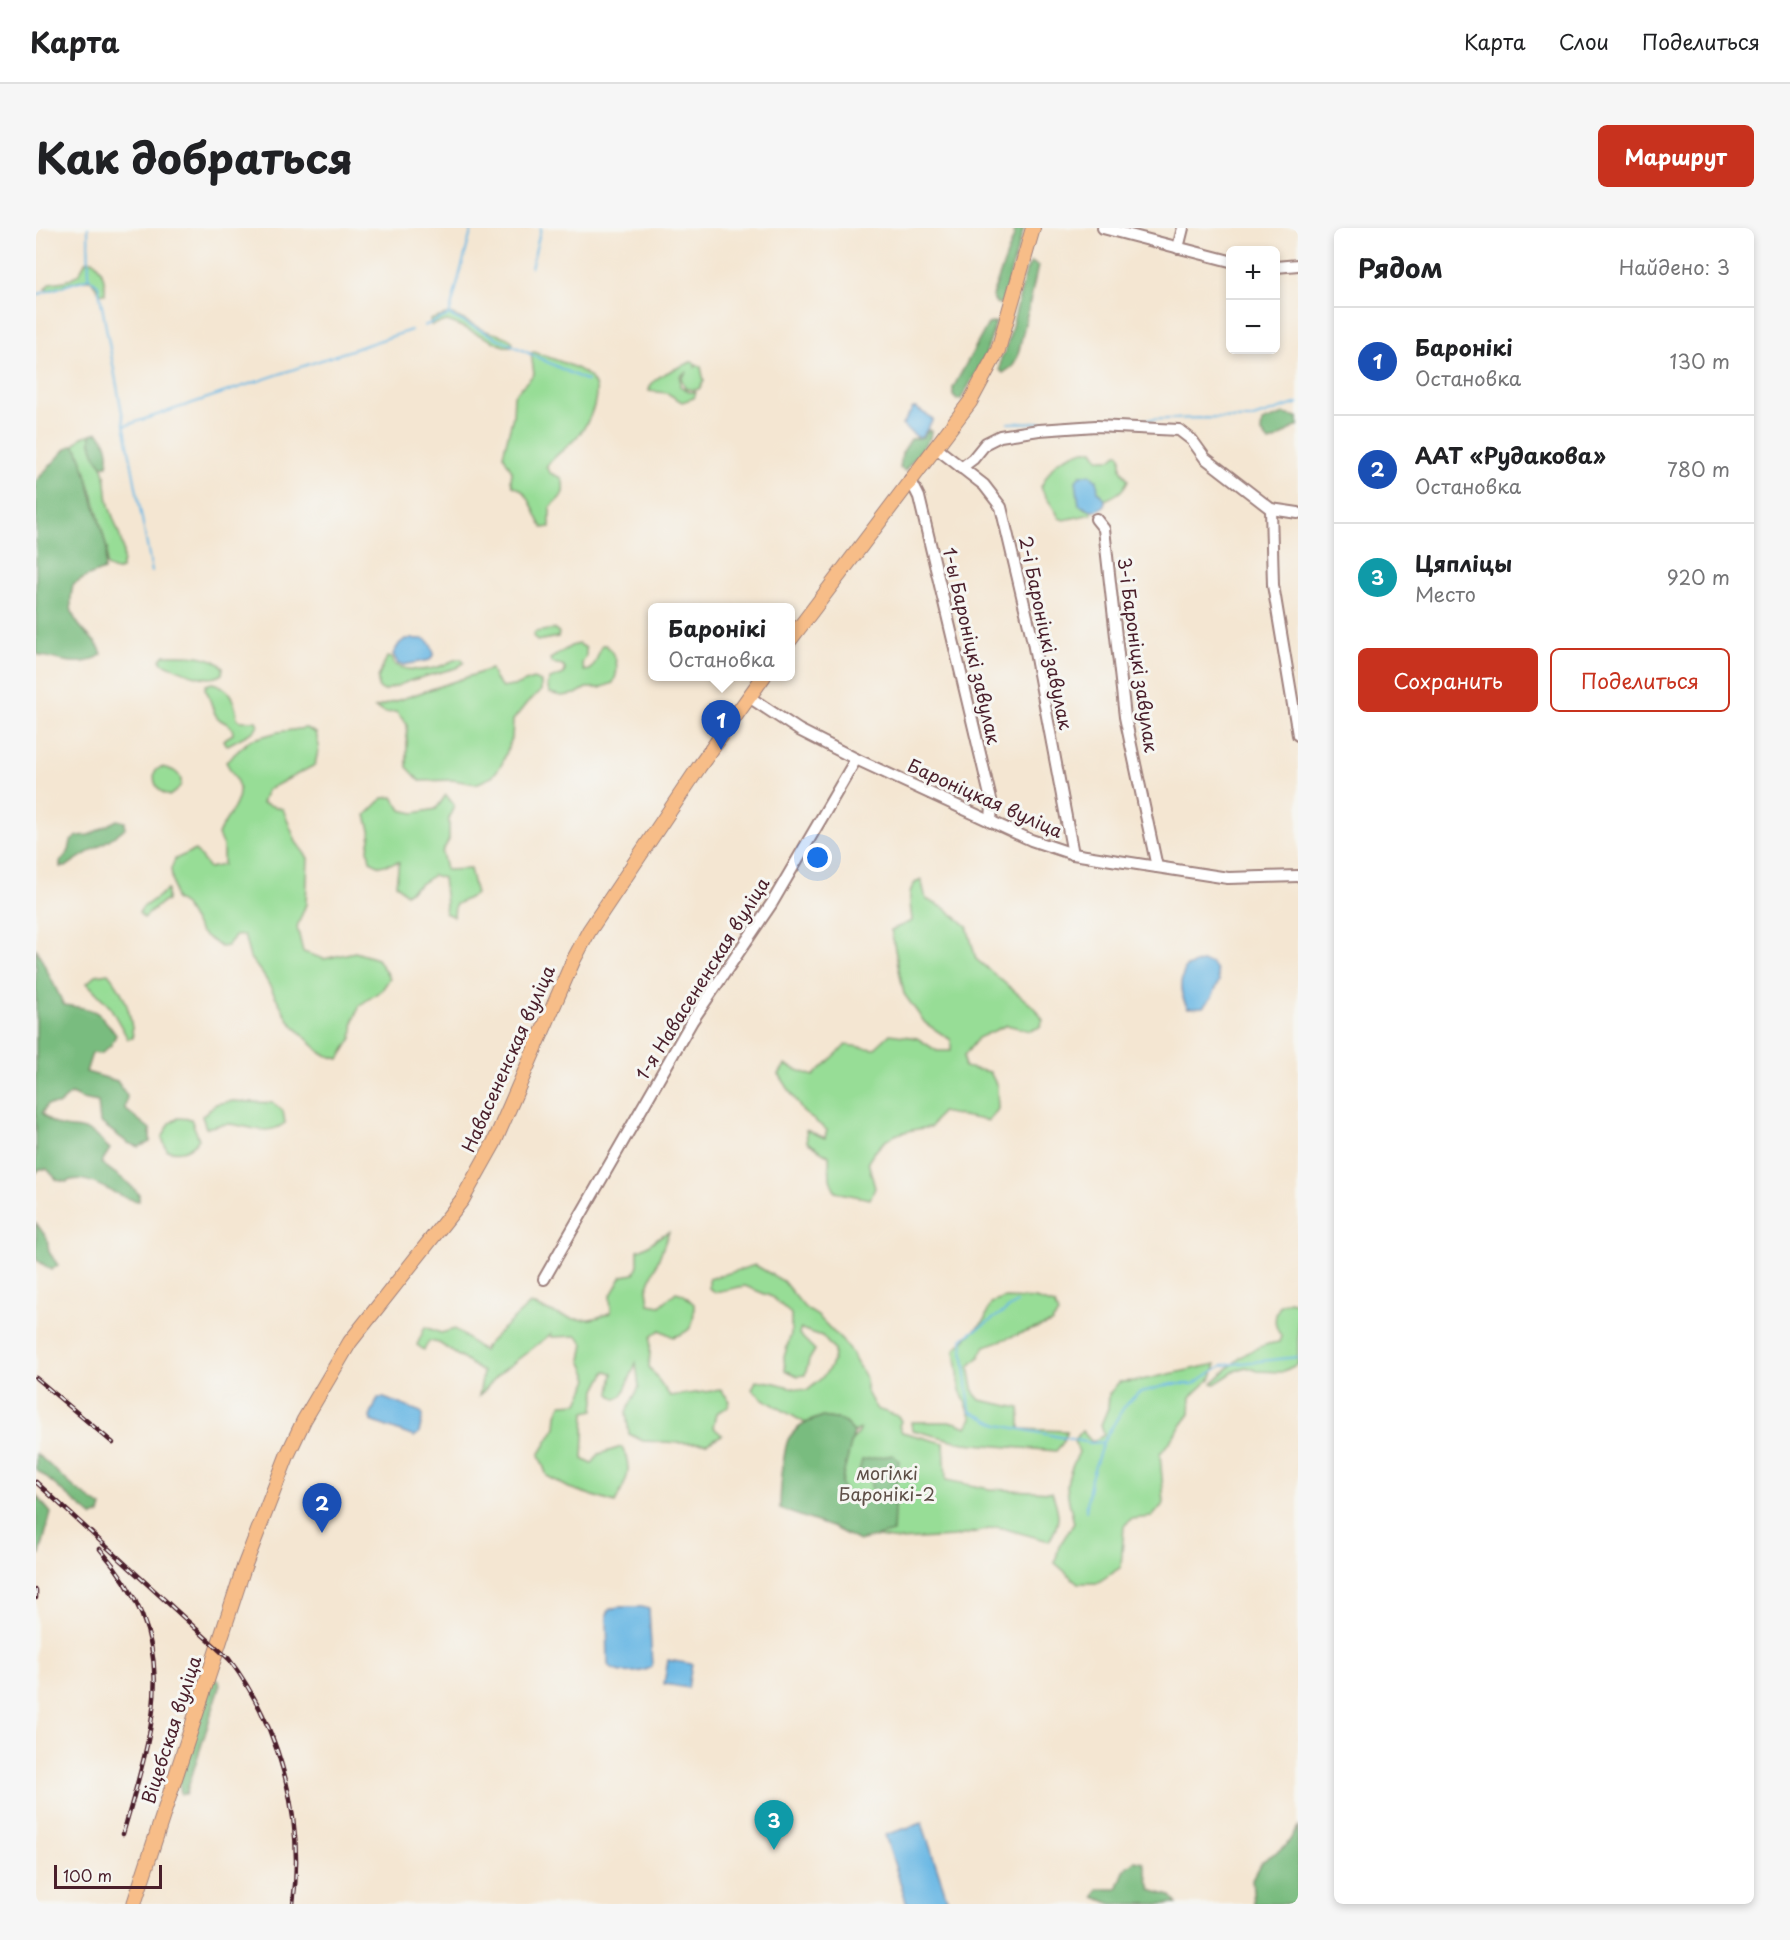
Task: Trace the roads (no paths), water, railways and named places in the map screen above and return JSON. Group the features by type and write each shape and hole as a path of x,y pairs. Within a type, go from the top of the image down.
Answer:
{"main road":[{"path":"795,633 970,402 999,350 1033,228"},
{"name":"Навасененская вуліца","path":"244,1567 287,1456 304,1420 350,1342 462,1200 494,1143 573,961 589,931 760,681"},
{"name":"Віцебская вуліца","path":"134,1904 244,1567"}],"street":[{"path":"1103,228 1226,260"},
{"path":"1178,248 1183,228"},
{"path":"1280,267 1298,265"},
{"path":"961,468 973,459 986,443 1000,436 1039,430 1096,426 1165,428 1179,430 1191,440 1205,458 1271,509 1298,513"},
{"name":"2-і Бароніцкі завулак","path":"935,447 984,485 1002,507 1033,642 1073,854"},
{"name":"1-ы Бароніцкі завулак","path":"910,479 919,497 992,804 991,822"},
{"path":"1271,509 1273,585 1298,735"},
{"name":"3-і Бароніцкі завулак","path":"1096,519 1104,529 1125,717 1157,867"},
{"name":"Бароніцкая вуліца","path":"749,697 799,730 855,759 1031,840 1073,854 1228,878 1298,876"},
{"name":"1-я Навасененская вуліца","path":"544,1279 692,1021 772,903 855,759"}],"water":[{"path":"913,408 933,419 923,436 919,438 902,425"},
{"path":"1080,475 1090,475 1097,480 1098,492 1105,500 1104,506 1098,510 1079,505 1076,481"},
{"path":"405,639 428,641 434,654 430,660 398,664 393,654"},
{"path":"1201,962 1211,963 1217,971 1219,981 1212,997 1203,1007 1188,1008 1181,988 1182,978 1186,967"},
{"path":"378,1398 384,1398 421,1412 423,1415 419,1433 414,1437 371,1421 370,1417"},
{"path":"618,1607 649,1609 652,1667 642,1671 623,1672 608,1665 607,1614 610,1609"},
{"path":"668,1660 692,1664 688,1688 664,1684"},
{"path":"922,1823 949,1904 907,1904 885,1835"}],"waterway":[{"path":"36,295 89,278 88,228"},
{"path":"424,326 449,315 472,228"},
{"path":"531,268 541,228"},
{"path":"89,278 98,285 152,572"},
{"path":"449,315 587,381"},
{"path":"124,426 411,330"},
{"path":"1098,421 1250,419 1298,403"},
{"path":"1008,423 1093,421"},
{"path":"1017,1303 962,1339 970,1411 999,1425 1091,1443 1103,1442 1124,1407 1138,1393 1171,1384 1193,1384 1223,1365 1298,1357"},
{"path":"1086,1511 1091,1478 1103,1442"}],"railway":[{"path":"36,1378 113,1443"},
{"path":"36,1482 229,1659 247,1686 275,1744 285,1776 295,1840 296,1872 293,1904"},
{"path":"100,1549 126,1585 143,1619 152,1653 155,1687 144,1757 123,1834"},
{"path":"36,1590 36,1598"}],"place":[{"name":"Баронікі","path":"721,750"},
{"name":"ААТ «Рудакова»","path":"322,1533"},
{"name":"Цяпліцы","path":"774,1850"}],"park label":[{"name":"могілкі Баронікі-2","path":"887,1484"}]}
